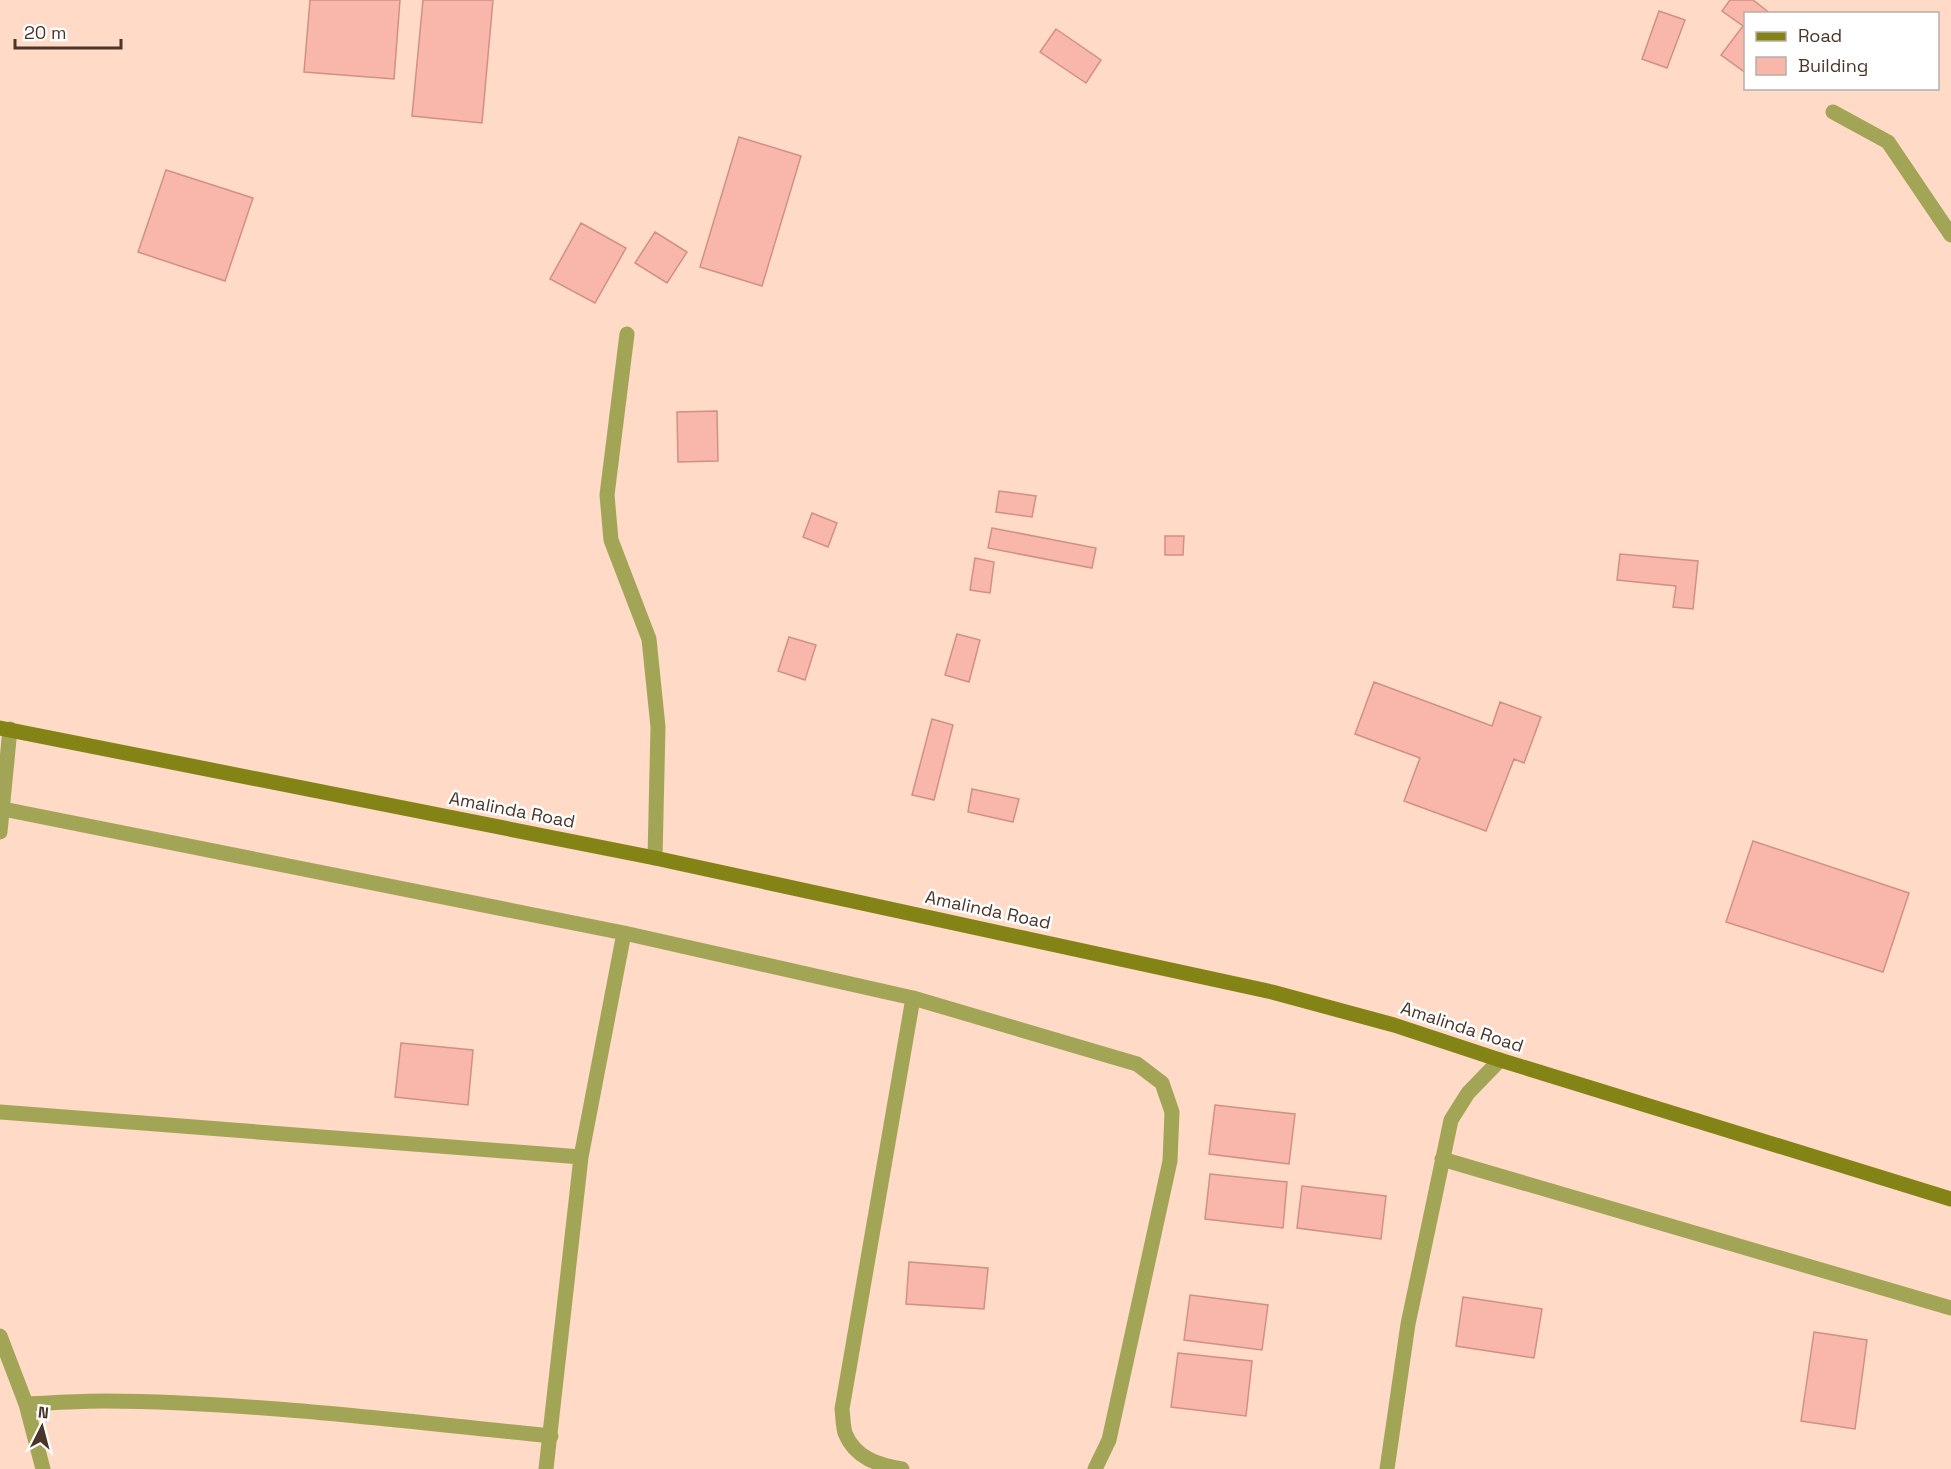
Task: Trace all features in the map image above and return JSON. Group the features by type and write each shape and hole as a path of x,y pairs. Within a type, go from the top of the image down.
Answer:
{"street":[{"path":"1833,112 1888,142 1951,235"},
{"path":"627,334 607,495 611,540 650,639 658,726 655,858"},
{"path":"0,832 3,809 5,728"},
{"name":"Amalinda Road","path":"5,728 655,858 1272,992 1394,1025 1500,1060 1951,1199"},
{"path":"3,809 624,933 913,998 1137,1064 1162,1083 1172,1112 1170,1161 1109,1440 1095,1469"},
{"path":"546,1469 581,1157 624,933"},
{"path":"902,1469 880,1465 859,1453 845,1433 842,1409 913,998"},
{"path":"1387,1469 1408,1324 1451,1120 1468,1093 1500,1060"},
{"path":"0,1112 581,1157"},
{"path":"1442,1159 1951,1308"},
{"path":"0,1336 26,1404 43,1469"},
{"path":"26,1404 102,1401 198,1404 301,1411 551,1436"}],"building":[{"path":"310,0 400,0 394,79 304,72"},
{"path":"423,0 493,0 482,123 412,116"},
{"path":"1730,0 1753,0 1768,12 1744,12 1744,72 1721,55 1743,26 1722,11"},
{"path":"1659,11 1685,20 1667,68 1642,59"},
{"path":"1056,29 1101,60 1086,83 1040,52"},
{"path":"739,137 801,156 762,286 700,267"},
{"path":"166,170 253,198 225,281 138,252"},
{"path":"581,223 626,248 595,303 550,279"},
{"path":"655,232 687,252 667,283 635,263"},
{"path":"717,411 718,461 678,462 677,412"},
{"path":"999,491 1036,496 1032,517 996,512"},
{"path":"812,513 837,523 828,547 803,537"},
{"path":"992,528 1096,548 1092,568 988,548"},
{"path":"1165,536 1184,536 1183,555 1165,555"},
{"path":"1620,554 1698,561 1693,609 1673,607 1676,586 1617,580"},
{"path":"975,558 994,562 990,593 970,590"},
{"path":"957,634 980,640 969,682 945,675"},
{"path":"789,637 816,645 805,680 778,671"},
{"path":"1374,682 1492,726 1500,702 1541,717 1524,763 1514,759 1486,831 1404,801 1420,758 1355,734"},
{"path":"932,719 953,725 934,800 912,795"},
{"path":"972,789 1019,799 1013,822 968,812"},
{"path":"1753,841 1909,893 1883,972 1726,922"},
{"path":"401,1043 473,1050 468,1105 395,1097"},
{"path":"1215,1105 1295,1114 1289,1164 1209,1154"},
{"path":"1210,1174 1287,1182 1283,1228 1205,1219"},
{"path":"1302,1186 1386,1196 1381,1239 1297,1228"},
{"path":"909,1262 988,1268 984,1309 906,1304"},
{"path":"1190,1295 1268,1305 1262,1350 1184,1340"},
{"path":"1463,1297 1542,1309 1534,1358 1456,1346"},
{"path":"1814,1332 1867,1340 1855,1429 1801,1421"},
{"path":"1178,1353 1252,1361 1246,1416 1171,1407"}]}
